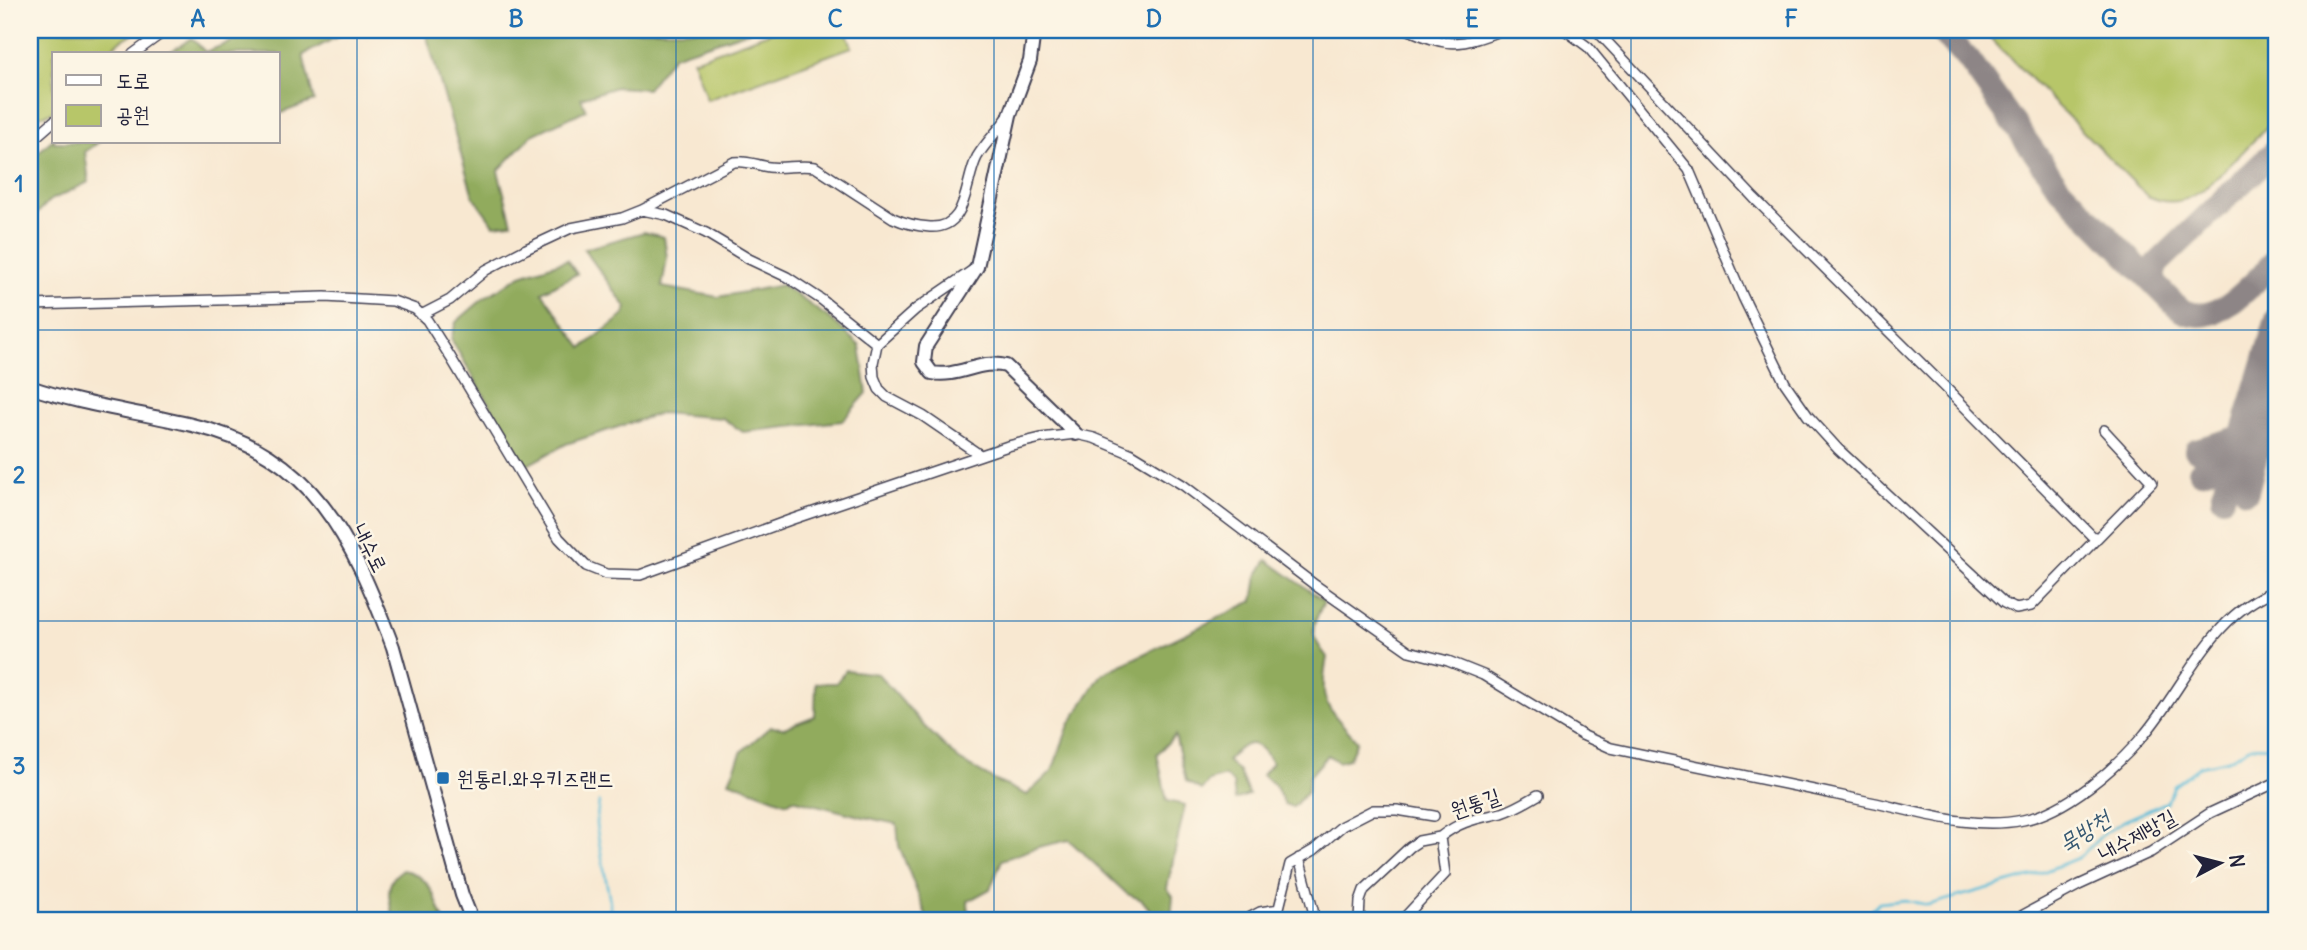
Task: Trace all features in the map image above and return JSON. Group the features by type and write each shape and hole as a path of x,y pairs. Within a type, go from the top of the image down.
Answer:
{"street":[{"path":"136,52 166,30"},
{"path":"1034,30 1030,61 1010,115 977,267 926,346 924,362 932,373 944,375 993,363 1006,366 1076,434"},
{"path":"1409,30 1443,43 1458,44 1502,30"},
{"path":"1565,30 1588,47 1689,170 1743,297 1786,383 1808,416 1838,449 2004,603 2016,609 2031,606 2152,482 2104,430"},
{"path":"1596,30 1754,198 2096,540"},
{"path":"421,314 450,300 485,270 526,248 571,228 622,218 642,210 724,167 743,161 771,168 800,164 815,167 907,225 946,225 954,221 961,208 977,158 1010,115"},
{"path":"30,142 52,123"},
{"path":"642,210 666,215 706,233 749,259 787,277 822,300 877,344"},
{"path":"977,267 916,309 877,344 873,363 874,377 879,389 887,397 923,416 980,455"},
{"path":"30,305 325,297 393,301 415,309 427,320 451,358 559,538 586,566 606,574 628,576 648,573 790,520 980,455 1041,438 1076,434 1094,438 1132,454 1183,485 1315,585 1409,651 1448,661 1483,675 1582,735 1611,748 1946,818 2003,823 2026,820 2046,813 2085,790 2128,754 2156,721 2216,632 2254,600 2277,590"},
{"name":"내수로","path":"30,387 77,401 201,427 246,441 279,461 316,496 345,540 393,647 471,920"},
{"name":"내수제방길","path":"2014,920 2079,885 2151,852 2210,813 2277,782"},
{"name":"원통길","path":"1402,920 1445,874 1440,837 1461,822 1504,812 1538,795"},
{"path":"1276,920 1290,864 1314,850 1342,826 1373,810 1434,816"},
{"path":"1359,920 1360,901 1364,890 1410,847 1419,841 1440,837"},
{"path":"1299,858 1313,910 1313,920"},
{"path":"1245,920 1260,912 1279,909"}],"green space":[{"path":"30,30 139,30 117,43 108,52 52,52 52,111 30,115"},
{"path":"246,30 365,30 348,31 303,55 314,101 280,113 280,52 205,52 247,36"},
{"path":"425,30 752,30 673,56 647,89 616,87 581,98 586,110 532,135 498,171 512,223 494,225 473,196"},
{"path":"777,30 846,30 852,47 707,100 693,60"},
{"path":"1982,30 2277,30 2277,117 2206,188 2185,199 2161,201 2147,196"},
{"path":"192,38 205,52 170,52"},
{"path":"52,140 52,144 96,144 85,152 89,182 49,201 30,221 30,160"},
{"path":"644,232 664,237 667,258 662,287 718,297 782,285 832,320 860,346 867,393 842,421 743,432 722,418 661,413 566,444 526,466 451,339 456,322 483,299 521,275 567,260 577,274 542,292 582,348 624,315 626,307 584,249"},
{"path":"1267,560 1324,601 1314,624 1314,636 1327,657 1324,685 1327,704 1357,741 1349,759 1338,762 1328,755 1309,777 1307,792 1293,807 1284,804 1275,785 1262,775 1272,763 1256,745 1245,745 1227,761 1239,772 1249,795 1235,800 1233,783 1225,776 1209,781 1202,790 1186,781 1175,735 1157,754 1167,801 1185,805 1167,888 1173,896 1171,920 1152,920 1151,911 1142,900 1127,894 1069,840 1038,847 1002,860 990,889 968,901 969,920 928,920 899,846 897,824 793,799 787,803 729,781 742,751 770,727 784,728 815,716 816,683 836,683 846,670 878,674 924,726 959,760 1027,795 1052,771 1069,725 1102,674 1253,601 1257,576"},
{"path":"402,870 419,876 425,882 444,920 394,920 389,892 392,880"}],"waterway":[{"name":"묵방천","path":"1851,920 1868,914 1879,903 1905,900 1928,905 2033,876 2080,857 2103,834 2124,821 2167,802 2174,786 2200,766 2228,760 2251,746 2277,745"},
{"path":"599,802 596,825 610,902 610,920"}],"taxiway":[{"path":"1939,30 1968,59 2059,187 2178,308 2192,314 2219,310 2245,292 2277,259"},
{"path":"2156,285 2153,275 2157,264 2277,149"},
{"path":"2223,497 2277,319"},
{"path":"2247,491 2277,374"},
{"path":"2196,450 2252,432"},
{"path":"2200,472 2234,460 2245,453"}],"place":[{"name":"원통리.와우키즈랜드","path":"443,778"}]}
